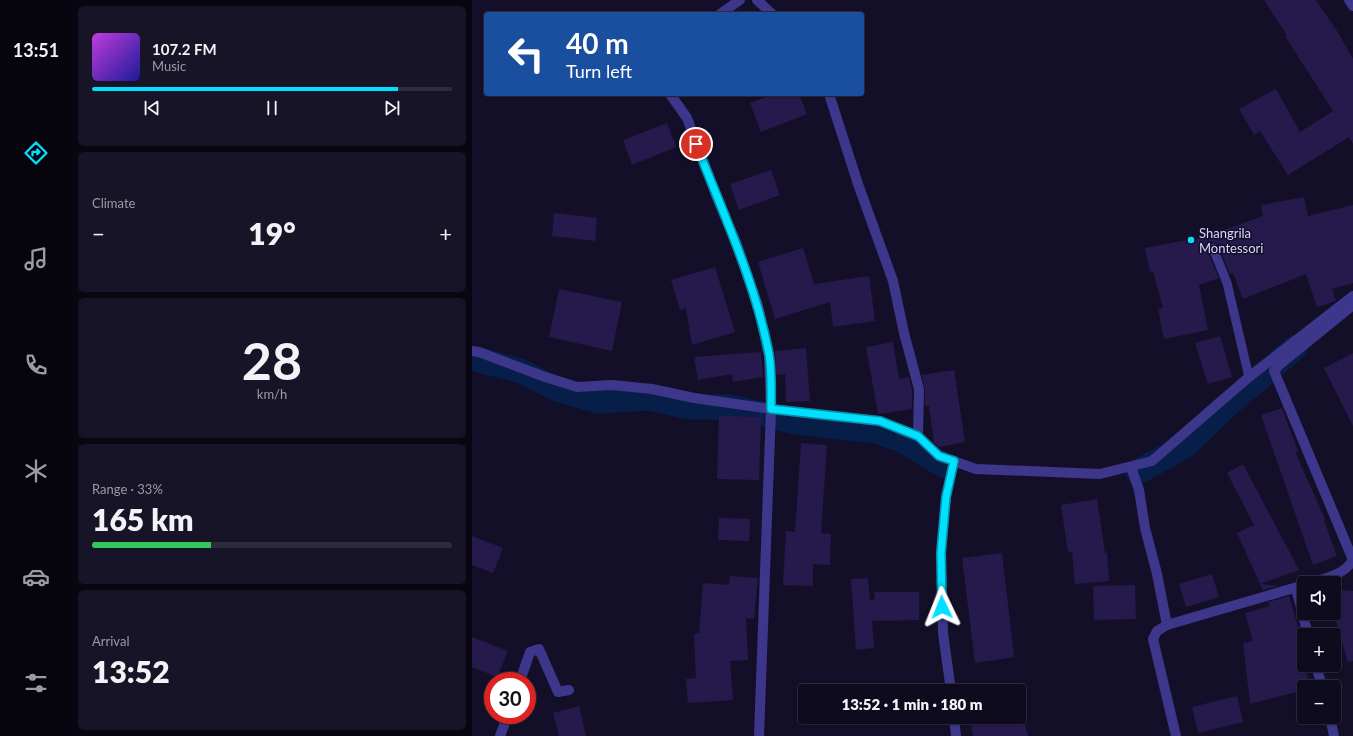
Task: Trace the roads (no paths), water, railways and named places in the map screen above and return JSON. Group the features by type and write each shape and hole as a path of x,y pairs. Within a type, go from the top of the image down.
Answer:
{"street":[{"path":"723,12 740,0"},
{"path":"757,0 770,12"},
{"path":"1349,0 1353,6"},
{"path":"671,96 687,118 736,243 758,306 769,356 771,409 759,736"},
{"path":"830,96 838,126 863,199 893,281 904,333 919,389 918,436"},
{"path":"472,351 479,352 545,377 577,387 612,385 652,389 694,398 771,409 880,421 918,436 939,456 976,469 1100,474 1152,461 1249,377 1353,296"},
{"path":"1331,576 1340,573 1348,567 1353,560 1274,372 1279,365 1353,305"},
{"path":"950,684 943,633 941,553 946,497 954,461"},
{"path":"1131,467 1138,490 1167,625"},
{"path":"1176,736 1153,639 1157,631 1167,625 1297,588"},
{"path":"523,672 530,652 539,649 558,692 569,690"},
{"path":"500,736 505,724"},
{"path":"955,724 956,736"},
{"path":"1331,724 1334,736"}],"lane":[{"path":"1213,248 1227,283 1249,377"}],"waterway":[{"path":"1138,472 1186,445 1225,407 1296,347"},
{"path":"472,358 521,371 556,389 599,401 650,398 688,407 729,407 766,415"},
{"path":"776,417 797,422 875,431 902,440 945,466"}],"place":[{"name":"Shangrila Montessori","path":"1191,240"}]}
